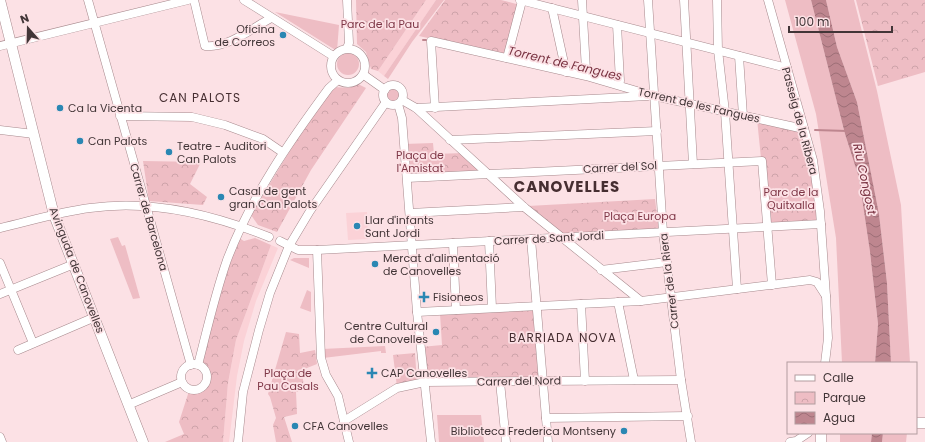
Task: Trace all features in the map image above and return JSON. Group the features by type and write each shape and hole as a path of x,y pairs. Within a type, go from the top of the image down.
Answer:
{"street":[{"name":"Avinguda de Canovelles","path":"0,0 54,215 143,442"},
{"name":"Carrer de Barcelona","path":"88,0 145,206 194,365"},
{"path":"0,46 94,24 161,3 188,0"},
{"path":"194,0 205,46 214,46 234,39 271,18"},
{"path":"244,0 333,56"},
{"path":"347,0 350,43 347,48"},
{"path":"507,58 521,0 787,68"},
{"path":"582,0 586,70"},
{"name":"Carrer de la Riera","path":"648,0 663,232 681,380 691,442"},
{"path":"684,0 693,164"},
{"path":"716,0 718,50 725,112 736,289"},
{"name":"Passeig de la Ribera","path":"768,0 813,160 821,224 826,296 828,338 825,362"},
{"path":"552,8 566,72"},
{"path":"617,25 620,80"},
{"name":"Torrent de les Fangues","path":"435,108 431,41 566,72 654,96 804,129"},
{"path":"347,48 359,52 364,60 364,75 351,82 338,80 332,72 330,66 333,56 337,51 347,48"},
{"path":"739,56 743,116"},
{"path":"364,75 385,90"},
{"path":"194,365 207,373 204,386 194,390 186,388 181,378 184,370 194,365 223,273 242,226 282,152 329,88 338,80"},
{"path":"431,442 400,102 403,93 398,86 391,86 385,90 384,97 386,102 392,105 400,102 416,108 654,96"},
{"path":"238,442 243,392 259,330 270,293 289,246 310,211 386,102"},
{"path":"416,108 524,207 641,301"},
{"path":"120,116 192,117 225,125 263,139 282,152"},
{"path":"0,130 34,134"},
{"path":"450,140 657,130"},
{"name":"Carrer del Sol","path":"407,178 762,161 768,227"},
{"path":"0,228 91,208 145,206 172,209 209,216 242,226 269,237"},
{"path":"410,213 524,207"},
{"name":"Carrer de Sant Jordi","path":"280,241 298,250 317,250 821,224"},
{"path":"768,227 772,285"},
{"path":"531,239 548,442"},
{"path":"489,242 492,308"},
{"path":"453,243 456,310"},
{"path":"317,250 321,358 326,375 338,396 349,442"},
{"path":"601,270 666,262"},
{"path":"0,264 33,343"},
{"path":"0,294 74,264"},
{"path":"418,312 641,301 810,280 817,282 826,296"},
{"path":"618,302 634,380"},
{"path":"581,304 585,381"},
{"path":"18,350 95,317"},
{"name":"Carrer del Nord","path":"344,421 397,388 425,382 681,380"},
{"path":"128,405 182,382"},
{"path":"500,382 506,442"},
{"path":"546,418 688,416"},
{"path":"790,442 796,441 806,434"},
{"path":"0,437 2,442"}],"shaded area":[{"path":"426,0 436,0 384,76 378,71"},
{"name":"Llar d'infants Sant Jordi","path":"367,212 368,239 348,240 346,213"},
{"path":"271,245 278,248 256,301 244,341 237,376 229,442 223,442 228,383 236,340"}],"green space":[{"name":"Parc de la Pau","path":"356,0 426,0 378,71 371,69 366,52 357,44"},
{"path":"436,0 444,0 412,42 388,79 384,76"},
{"path":"445,0 501,0 520,5 507,56 419,36"},
{"path":"785,0 811,0 845,134 859,178 870,252 878,324 875,362 842,362 836,238 816,114"},
{"path":"826,0 854,0 877,91 901,205 910,362 891,362 887,283 879,214 857,102 837,47"},
{"path":"856,0 925,0 925,72 878,86"},
{"path":"275,12 339,25 337,51"},
{"path":"348,53 356,56 359,64 356,72 348,75 340,72 337,64 340,56"},
{"path":"358,84 366,88 311,170 277,232 258,225 251,215 309,119 334,87 349,88"},
{"path":"393,86 397,87 401,91 401,99 397,103 393,104 389,103 385,99 384,95 385,91 389,87"},
{"name":"Parc de la Quitxalla","path":"757,119 802,129 811,162 821,224 768,227"},
{"name":"Plaça de l'Amistat","path":"433,143 434,154 464,153 487,174 407,178 404,144"},
{"path":"143,161 201,162 190,184 207,197 203,205 149,201"},
{"name":"Plaça Europa","path":"655,199 659,230 561,235 528,206"},
{"path":"118,237 122,246 125,245 140,298 133,299 110,239"},
{"path":"237,237 244,241 255,238 271,245 236,340 228,383 223,442 165,442 184,434 179,422 189,391 200,390 209,382 207,369 200,364 215,305"},
{"path":"294,258 309,258 309,268 290,260"},
{"path":"307,290 311,292 311,312 300,308"},
{"path":"536,310 541,381 425,382 421,347 442,345 440,314"},
{"name":"Plaça de Pau Casals","path":"286,332 299,334 300,353 315,350 317,364 302,370 304,389 296,392 297,414 284,417 292,442 276,442 273,425 276,418 268,394"},
{"path":"385,346 386,353 381,353 381,351 323,358 322,349"},
{"path":"415,353 417,382 397,387 393,355"},
{"path":"437,415 481,415 484,442 439,442"},
{"path":"840,434 872,434 871,442 840,442"},
{"path":"883,434 907,434 906,442 882,442"}],"water":[{"name":"Riu Congost","path":"811,0 826,0 837,47 857,102 879,214 887,283 891,362 875,362 878,324 870,252 859,178 845,134"},
{"path":"872,434 883,434 882,442 871,442"}],"waterway":[{"name":"Torrent de Fangues","path":"815,130 847,131"}],"place":[{"name":"Oficina de Correos","path":"283,35"},
{"name":"Ca la Vicenta","path":"60,108"},
{"name":"Can Palots","path":"80,141"},
{"name":"Teatre - Auditori Can Palots","path":"169,152"},
{"name":"Casal de gent gran Can Palots","path":"221,197"},
{"name":"Llar d'infants Sant Jordi","path":"357,226"},
{"name":"Mercat d'alimentació de Canovelles","path":"375,264"},
{"name":"Fisioneos","path":"424,297"},
{"name":"Centre Cultural de Canovelles","path":"436,332"},
{"name":"CAP Canovelles","path":"372,373"},
{"name":"CFA Canovelles","path":"295,426"},
{"name":"Biblioteca Frederica Montseny","path":"624,431"}],"district":[{"name":"CAN PALOTS","path":"200,97"},
{"name":"CANOVELLES","path":"567,186"},
{"name":"BARRIADA NOVA","path":"563,337"}]}
